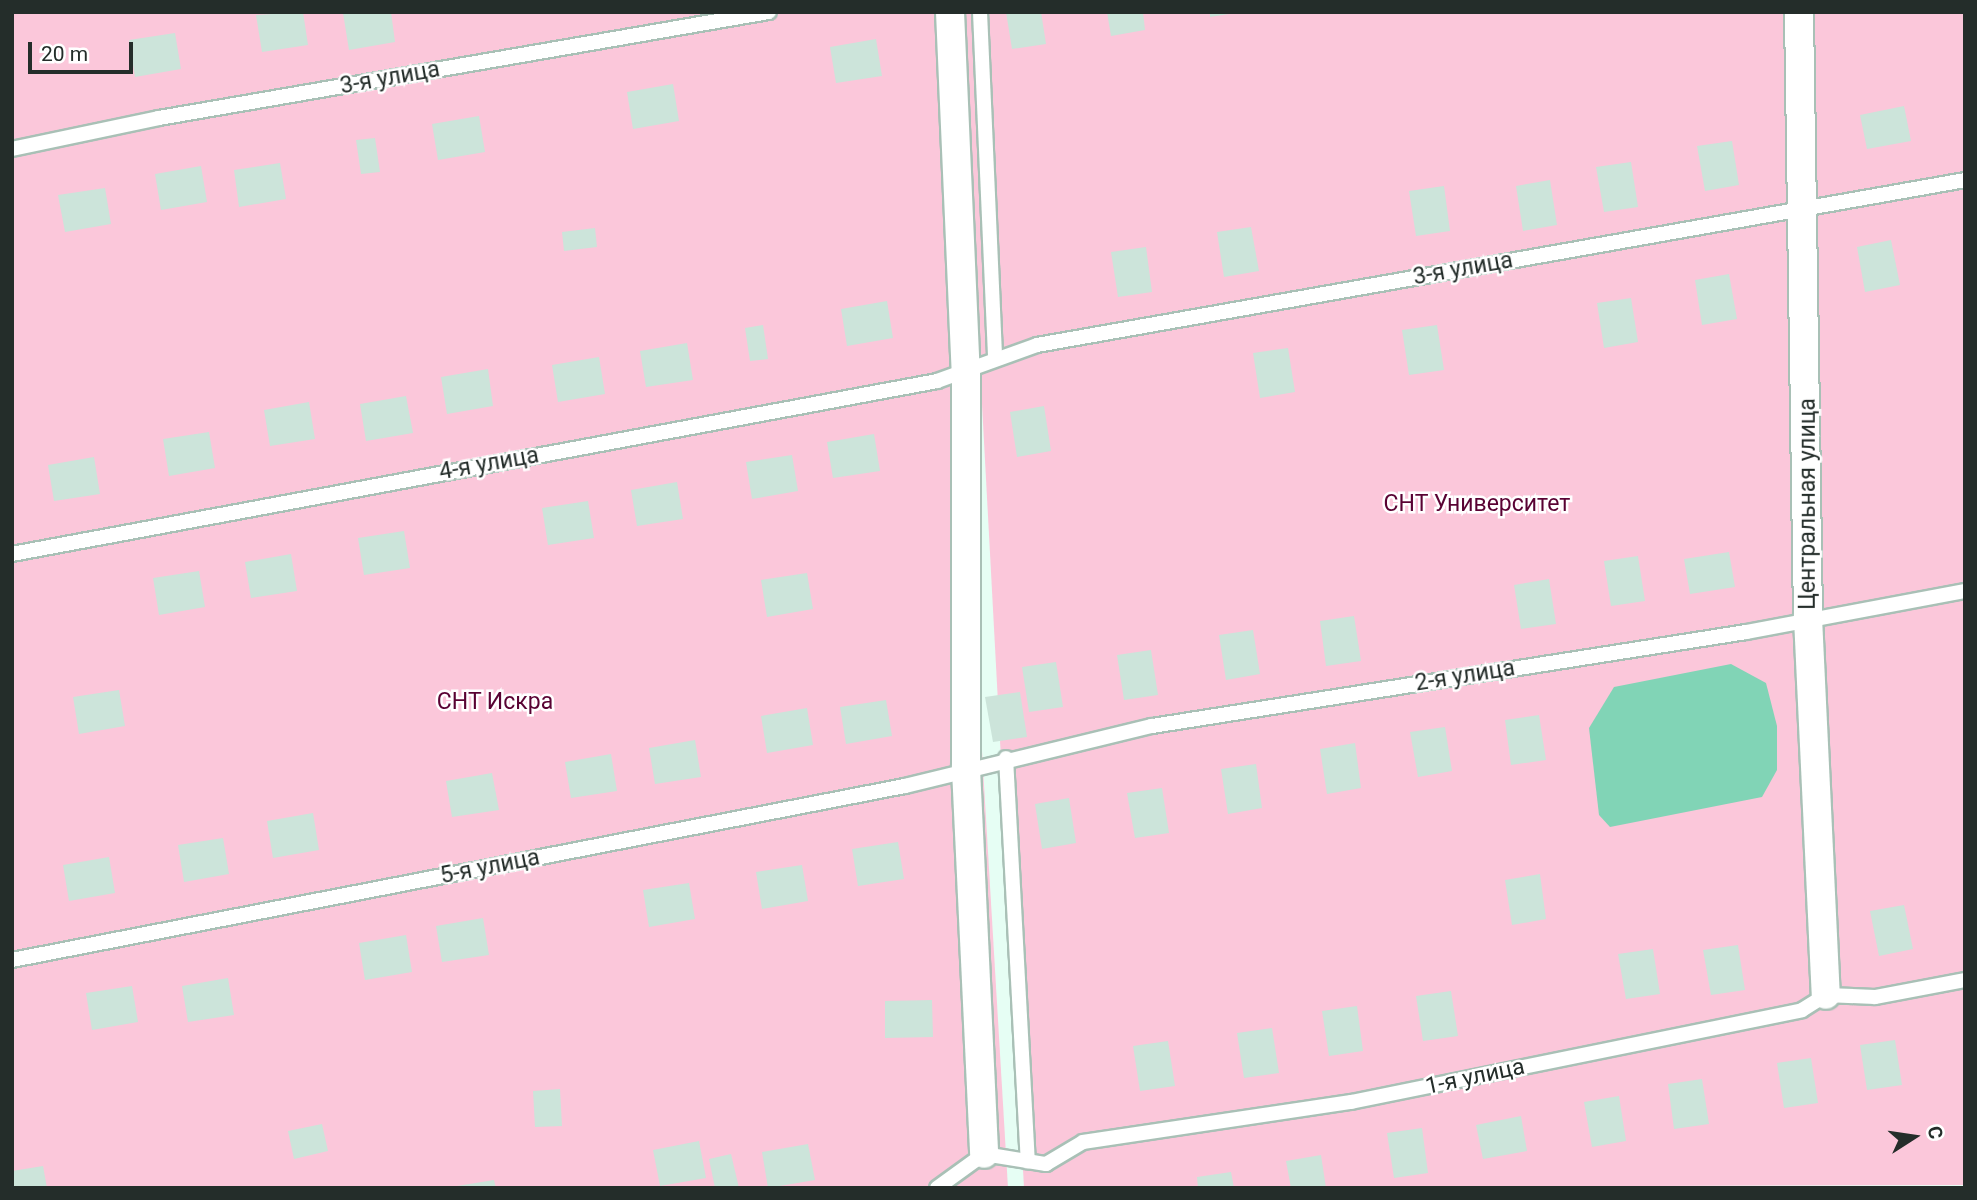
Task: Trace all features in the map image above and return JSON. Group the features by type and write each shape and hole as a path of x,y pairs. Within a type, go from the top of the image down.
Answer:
{"street":[{"path":"950,12 966,372 966,769 984,1154"},
{"name":"Центральная улица","path":"1799,12 1806,208 1808,618 1826,995"}],"lane":[{"name":"3-я улица","path":"12,149 159,118 769,12"},
{"path":"980,12 995,357"},
{"name":"3-я улица","path":"966,372 995,357 1965,180"},
{"name":"4-я улица","path":"12,554 966,372"},
{"name":"2-я улица","path":"966,769 1152,726 1965,591"},
{"path":"1006,758 1028,1161"},
{"name":"5-я улица","path":"12,960 905,786 966,769"},
{"path":"1826,995 1875,997 1965,980"},
{"name":"1-я улица","path":"984,1154 1046,1164 1083,1142 1351,1102 1802,1010 1826,995"},
{"path":"937,1188 949,1185 984,1154"}],"green space":[{"name":"СНТ Искра","path":"12,12 938,12 1008,1188 12,1188"},
{"name":"СНТ Университет","path":"961,12 1965,12 1965,1185 1024,1188"}],"shaded area":[{"path":"1731,664 1766,683 1777,726 1777,770 1762,797 1610,827 1599,815 1589,728 1614,687"}],"building":[{"path":"303,12 308,45 262,52 256,15"},
{"path":"391,12 395,42 349,50 343,13"},
{"path":"1006,12 1041,12 1046,44 1012,49"},
{"path":"1107,12 1143,12 1145,30 1111,36"},
{"path":"1210,12 1229,12 1229,14 1210,17"},
{"path":"175,33 181,69 135,77 129,40"},
{"path":"876,39 882,76 836,83 830,47"},
{"path":"673,84 679,121 633,129 627,92"},
{"path":"1904,106 1911,141 1867,149 1860,115"},
{"path":"479,116 485,152 438,160 432,124"},
{"path":"375,138 380,172 361,174 356,140"},
{"path":"1732,141 1739,185 1705,191 1697,146"},
{"path":"1631,162 1638,207 1604,212 1596,167"},
{"path":"280,163 286,199 239,207 234,170"},
{"path":"201,166 207,202 161,210 155,174"},
{"path":"1550,180 1557,225 1523,231 1516,186"},
{"path":"1444,186 1450,231 1416,236 1409,191"},
{"path":"105,188 111,224 65,232 58,195"},
{"path":"1251,227 1259,271 1224,277 1217,232"},
{"path":"595,228 597,247 564,251 562,232"},
{"path":"1891,240 1900,285 1865,292 1857,247"},
{"path":"1146,247 1152,292 1118,297 1111,252"},
{"path":"1729,274 1737,319 1702,325 1695,280"},
{"path":"1631,298 1638,342 1604,348 1597,303"},
{"path":"887,301 893,338 847,346 841,309"},
{"path":"763,325 768,359 750,361 745,328"},
{"path":"1437,325 1444,370 1409,375 1402,330"},
{"path":"687,343 693,380 646,387 640,351"},
{"path":"1288,348 1295,392 1260,398 1253,353"},
{"path":"599,357 605,394 558,402 552,365"},
{"path":"488,369 493,406 447,414 441,377"},
{"path":"406,396 413,433 366,441 360,404"},
{"path":"309,402 315,439 270,446 264,410"},
{"path":"1044,406 1051,451 1017,457 1010,412"},
{"path":"209,432 215,468 169,476 163,439"},
{"path":"874,434 880,471 833,478 827,442"},
{"path":"792,455 798,491 752,499 746,462"},
{"path":"94,457 100,494 54,501 48,465"},
{"path":"677,482 683,519 637,526 631,490"},
{"path":"588,501 594,538 548,545 542,508"},
{"path":"404,531 410,568 364,575 358,538"},
{"path":"1729,552 1735,587 1690,594 1684,559"},
{"path":"291,554 297,591 251,598 245,562"},
{"path":"1638,556 1645,601 1611,606 1604,561"},
{"path":"199,571 205,607 159,615 153,578"},
{"path":"807,573 813,609 767,617 761,580"},
{"path":"1549,579 1556,624 1521,629 1514,585"},
{"path":"1354,616 1361,661 1326,666 1320,621"},
{"path":"1253,630 1260,674 1226,680 1219,635"},
{"path":"1151,650 1158,695 1124,700 1117,655"},
{"path":"1056,662 1063,707 1029,712 1022,667"},
{"path":"119,690 125,726 79,734 73,697"},
{"path":"1020,692 1027,737 993,742 985,697"},
{"path":"886,700 892,736 846,744 840,707"},
{"path":"807,708 813,745 767,753 761,716"},
{"path":"1539,715 1546,760 1511,765 1505,720"},
{"path":"1445,727 1452,771 1418,777 1410,732"},
{"path":"695,740 701,777 655,784 649,748"},
{"path":"1355,743 1361,788 1327,794 1320,749"},
{"path":"611,754 617,791 571,798 565,762"},
{"path":"1256,764 1262,808 1228,814 1221,769"},
{"path":"492,773 499,810 452,817 446,781"},
{"path":"1162,788 1169,833 1135,838 1127,793"},
{"path":"1069,798 1076,843 1042,849 1035,804"},
{"path":"313,813 319,850 273,858 267,821"},
{"path":"223,838 229,874 184,882 178,845"},
{"path":"898,842 904,879 858,886 852,849"},
{"path":"109,857 115,893 69,901 63,865"},
{"path":"802,865 808,901 762,909 756,872"},
{"path":"1540,874 1546,919 1512,925 1505,880"},
{"path":"689,883 695,919 649,927 643,890"},
{"path":"1904,905 1913,949 1879,956 1870,911"},
{"path":"483,918 489,955 442,962 436,926"},
{"path":"406,935 412,972 365,980 359,943"},
{"path":"1738,945 1745,990 1711,995 1703,950"},
{"path":"1653,949 1660,994 1626,999 1618,954"},
{"path":"228,978 234,1015 188,1022 182,986"},
{"path":"132,986 138,1022 92,1030 86,993"},
{"path":"1451,991 1458,1036 1423,1041 1416,996"},
{"path":"932,1000 933,1037 885,1038 885,1001"},
{"path":"1357,1006 1363,1051 1329,1056 1322,1011"},
{"path":"1272,1028 1279,1073 1244,1078 1237,1033"},
{"path":"1895,1040 1902,1085 1867,1090 1860,1045"},
{"path":"1168,1041 1175,1086 1140,1091 1133,1046"},
{"path":"1811,1058 1818,1103 1784,1108 1777,1063"},
{"path":"1702,1079 1709,1124 1674,1129 1668,1084"},
{"path":"560,1089 562,1126 535,1127 533,1091"},
{"path":"1619,1096 1626,1141 1592,1147 1584,1102"},
{"path":"1521,1116 1527,1151 1483,1159 1476,1125"},
{"path":"322,1124 328,1151 294,1159 288,1131"},
{"path":"1422,1128 1428,1173 1394,1178 1387,1133"},
{"path":"699,1141 706,1178 660,1186 653,1150"},
{"path":"808,1144 815,1180 768,1188 762,1152"},
{"path":"731,1154 739,1188 715,1188 709,1159"},
{"path":"1321,1155 1326,1188 1291,1188 1286,1161"},
{"path":"43,1166 47,1188 12,1188 12,1171"},
{"path":"1231,1172 1234,1188 1198,1188 1197,1177"},
{"path":"494,1180 496,1188 457,1188 457,1186"}]}
